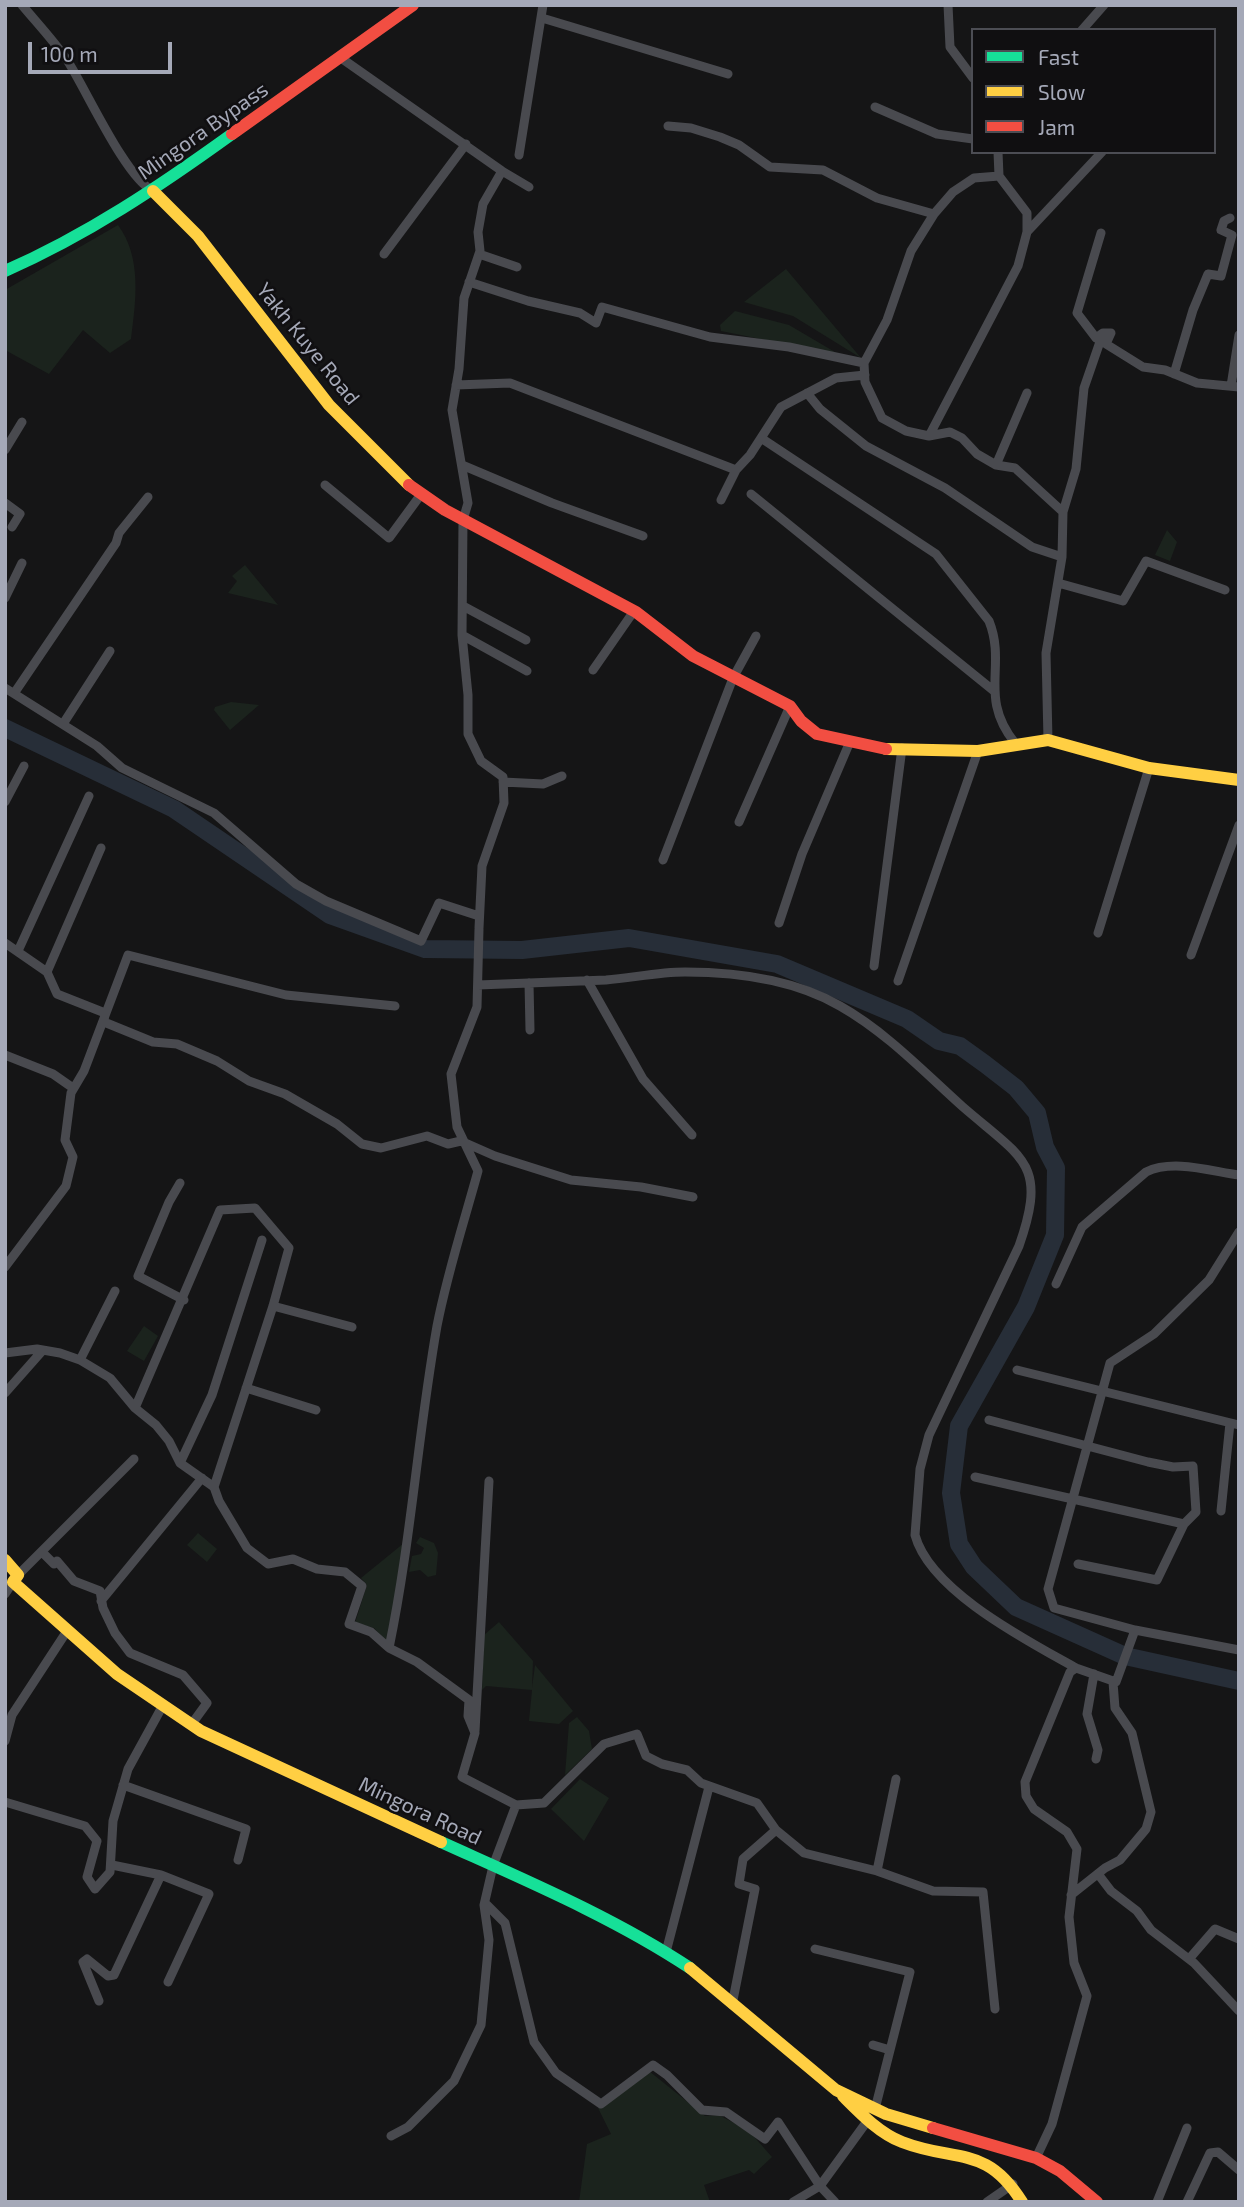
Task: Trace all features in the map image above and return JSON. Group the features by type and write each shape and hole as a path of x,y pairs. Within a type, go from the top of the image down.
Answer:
{"main road":[{"name":"Mingora Bypass","path":"5,271 52,250 153,191 412,5"},
{"name":"Yakh Kuye Road","path":"153,191 206,247 329,405 410,486 445,510 634,611 693,656 790,706 817,734 878,750 902,748 978,751 1015,743 1048,740"},
{"path":"1048,740 1149,768 1239,780"},
{"name":"Mingora Road","path":"5,1559 16,1578 66,1631 162,1707 191,1725 493,1866 666,1952 836,2090 872,2114"},
{"path":"872,2114 1036,2158 1060,2171 1097,2202"},
{"path":"872,2114 883,2132 905,2143 975,2158 1013,2184 1022,2202"}],"street":[{"path":"22,5 66,59 122,154 147,188 153,191"},
{"path":"519,155 543,5"},
{"path":"948,5 950,47 971,75"},
{"path":"1084,28 1104,5"},
{"path":"542,18 728,74"},
{"path":"341,58 502,172 529,187"},
{"path":"876,107 937,134 971,139"},
{"path":"668,126 691,128 720,136 739,145 770,167 823,170 877,198 934,214"},
{"path":"384,254 466,144"},
{"path":"929,436 1018,266 1027,232 1027,213 999,176 998,154"},
{"path":"1027,232 1100,154"},
{"path":"389,1648 405,1571 417,1455 438,1323 478,1171 461,1141 451,1074 477,1007 482,866 504,803 503,777 481,761 468,734 462,635 463,520 468,503 453,425 464,298 479,254 478,232 484,204 502,172"},
{"path":"999,176 974,178 953,192 934,214 911,251 887,320 864,363 865,375 883,418 906,431 929,436 950,432 996,465 1015,468 1063,512"},
{"path":"1174,374 1193,310 1208,274 1222,276 1232,234 1222,230 1224,221 1230,218"},
{"path":"1101,233 1077,313 1096,338 1103,333 1111,333 1106,344 1143,367 1197,383 1235,387 1239,335"},
{"path":"479,254 517,267"},
{"path":"469,282 528,301 580,313 596,323 601,307 710,337 789,346 864,363"},
{"path":"1048,740 1046,653 1062,556 1063,512 1076,469 1084,388 1103,333"},
{"path":"721,500 736,470 781,407 836,378 865,375"},
{"path":"456,385 510,383 736,470"},
{"path":"807,393 820,409 866,446 946,488 1032,547 1062,556"},
{"path":"996,465 1027,393"},
{"path":"5,450 22,422"},
{"path":"761,438 925,545 951,569 989,621 993,631 994,691 999,723 1015,743"},
{"path":"462,465 552,503 643,536"},
{"path":"325,485 389,538 422,493"},
{"path":"751,494 994,691"},
{"path":"15,692 116,543 119,533 148,496"},
{"path":"5,503 20,514 12,527"},
{"path":"1058,583 1122,601 1146,561 1225,590"},
{"path":"5,597 23,563"},
{"path":"463,606 526,640"},
{"path":"593,670 634,611"},
{"path":"462,635 527,671"},
{"path":"663,860 733,678 756,636"},
{"path":"63,724 110,651"},
{"path":"5,688 97,746 122,768 214,813 296,884 326,901 421,941 439,903 479,916"},
{"path":"738,822 790,706"},
{"path":"779,923 802,854 849,744"},
{"path":"874,966 902,748"},
{"path":"898,981 978,751"},
{"path":"5,802 24,766"},
{"path":"1098,933 1149,768"},
{"path":"503,782 543,784 562,776"},
{"path":"18,951 89,796"},
{"path":"1191,955 1239,825"},
{"path":"47,972 101,848"},
{"path":"5,943 47,972 57,994 105,1013"},
{"path":"5,1267 66,1186 73,1157 65,1140 73,1088 85,1071 128,955 286,995 395,1006"},
{"path":"478,981 529,983 685,972 779,983 819,995 863,1020 1023,1161 1034,1187 1029,1217 1020,1246 929,1434 920,1469 915,1535 917,1545 951,1587 995,1620 1076,1668 1115,1679"},
{"path":"587,980 643,1080 692,1135"},
{"path":"529,983 530,1030"},
{"path":"105,1013 104,1022 153,1042 177,1044 217,1061 250,1082 285,1094 337,1124 362,1144 381,1147 427,1136 448,1144 461,1141 495,1156 571,1181 641,1187 694,1197"},
{"path":"5,1055 52,1074 73,1088"},
{"path":"1056,1284 1082,1227 1146,1172 1153,1168 1187,1167 1239,1175"},
{"path":"180,1183 169,1202 138,1276 184,1300"},
{"path":"135,1408 184,1300 220,1210 255,1208 289,1248 274,1306 214,1487"},
{"path":"1239,1232 1209,1280 1154,1334 1110,1363 1048,1595 1054,1608 1133,1633 1239,1650"},
{"path":"180,1463 216,1382 262,1240"},
{"path":"80,1360 115,1291"},
{"path":"274,1306 352,1327"},
{"path":"5,1353 43,1350 80,1360 110,1378 135,1408 163,1433 180,1463 214,1487 219,1502 252,1554 268,1564 293,1559 317,1569 345,1572 362,1586 349,1624 371,1632 389,1648 417,1662 468,1700 468,1716 475,1732"},
{"path":"5,1393 43,1350"},
{"path":"1017,1370 1234,1424 1221,1511"},
{"path":"246,1388 316,1410"},
{"path":"989,1420 1161,1465 1193,1466 1196,1512 1184,1524 1157,1580 1079,1564"},
{"path":"5,1594 16,1578 134,1459"},
{"path":"975,1477 1184,1524"},
{"path":"101,1601 202,1478"},
{"path":"488,1481 475,1732 463,1777 516,1805 544,1803 604,1744 638,1734 646,1756 662,1764 687,1770 709,1787 757,1803 776,1830 804,1853 877,1871 933,1891 982,1892 995,2009"},
{"path":"42,1552 54,1564 57,1561 74,1581 100,1591 101,1601 115,1633 130,1653 183,1675 207,1703 191,1725"},
{"path":"5,1741 12,1715 66,1631"},
{"path":"1071,1895 1120,1860 1146,1829 1151,1812 1132,1733 1115,1707 1115,1679 1133,1633"},
{"path":"1036,2158 1052,2124 1087,1996 1074,1963 1069,1917 1077,1849 1067,1832 1034,1809 1026,1796 1025,1782 1070,1672 1076,1668"},
{"path":"1094,1674 1087,1714 1098,1750 1096,1759"},
{"path":"5,1802 85,1826 93,1832 97,1841 87,1877 95,1889 110,1872 113,1821 123,1785 141,1741 162,1707"},
{"path":"877,1871 896,1779"},
{"path":"123,1785 246,1829 238,1860"},
{"path":"666,1952 709,1787"},
{"path":"391,2136 408,2127 454,2081 481,2025 489,1940 485,1903 493,1866 516,1805"},
{"path":"732,2005 755,1889 739,1884 743,1859 776,1830"},
{"path":"111,1865 161,1875 209,1894 168,1982"},
{"path":"1098,1874 1111,1891 1137,1911 1151,1930 1189,1959 1239,2011"},
{"path":"99,2001 83,1962 87,1959 108,1976 114,1975 161,1875"},
{"path":"485,1903 505,1923 534,2042 556,2073 601,2104 653,2065 667,2075 702,2110 726,2112 765,2139 778,2122 820,2186 835,2202"},
{"path":"1189,1959 1215,1929 1239,1939"},
{"path":"793,2202 820,2186 872,2114 910,1972 815,1949"},
{"path":"873,2045 890,2050"},
{"path":"1157,2202 1187,2128"},
{"path":"1187,2202 1210,2153 1218,2152 1239,2170"},
{"path":"987,2202 1013,2184"}],"shaded area":[{"path":"118,225 126,238 134,265 135,295 131,339 110,353 83,330 49,374 5,350 5,290"},
{"path":"786,269 861,358 793,316 744,302"},
{"path":"735,311 789,325 840,355 721,331 720,325"},
{"path":"1167,530 1177,542 1170,561 1155,555"},
{"path":"245,565 278,605 228,593 237,581 232,576"},
{"path":"231,702 259,705 230,730 214,710 215,707"},
{"path":"144,1326 158,1336 144,1361 127,1351"},
{"path":"198,1533 217,1549 207,1562 187,1545"},
{"path":"420,1537 434,1543 438,1553 436,1575 428,1577 420,1570 409,1572 412,1556 421,1554 424,1548 416,1543"},
{"path":"404,1543 388,1643 374,1628 355,1623 367,1585 361,1578"},
{"path":"499,1622 533,1661 532,1688 535,1665 573,1711 559,1724 529,1721 532,1690 486,1686 482,1690 484,1635"},
{"path":"577,1717 589,1731 592,1749 565,1775 569,1723"},
{"path":"580,1779 609,1798 584,1841 551,1809"},
{"path":"649,2071 705,2116 719,2115 749,2131 772,2157 754,2174 749,2170 704,2185 710,2202 579,2202 587,2144 611,2134 598,2108"}],"waterway":[{"path":"5,728 174,809 330,915 425,949 522,950 629,938 777,964 907,1019 939,1041 960,1046 985,1064 1016,1088 1037,1113 1045,1147 1056,1168 1055,1235 1026,1307 959,1426 951,1493 959,1544 974,1567 1016,1607 1125,1656 1239,1681"}],"traffic: fast":[{"path":"5,271 65,242 122,208 232,134"},
{"path":"441,1842 600,1916 690,1968"}],"traffic: slow":[{"path":"153,191 198,236 329,405 409,485"},
{"path":"886,749 978,751 1048,740 1149,768 1239,780"},
{"path":"5,1560 18,1575 13,1582 117,1674 201,1731 441,1842"},
{"path":"690,1968 836,2090 886,2114 933,2128"},
{"path":"843,2096 870,2122 902,2142 969,2158 996,2171 1022,2202"}],"traffic: jam":[{"path":"232,134 413,5"},
{"path":"409,485 445,510 636,612 693,656 790,706 801,721 817,734 886,749"},
{"path":"933,2128 1036,2158 1060,2171 1097,2202"}]}
